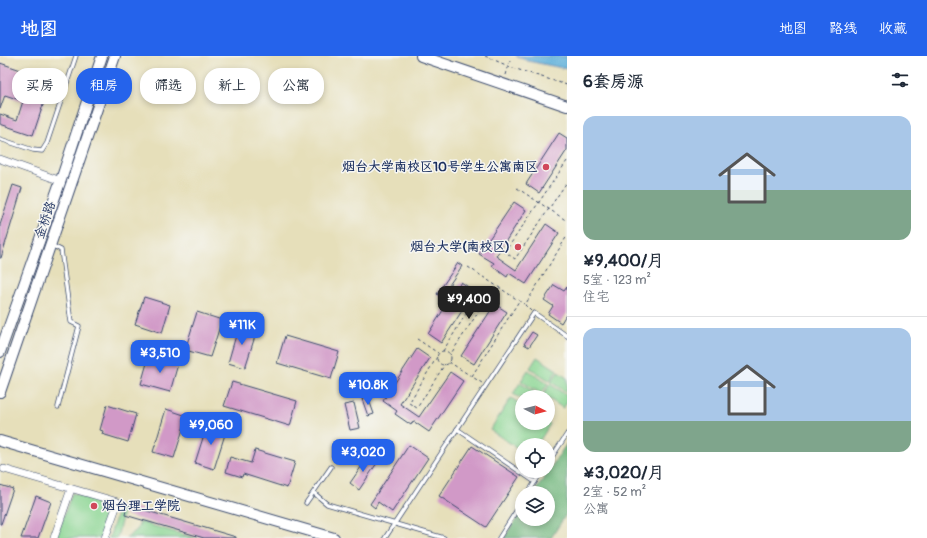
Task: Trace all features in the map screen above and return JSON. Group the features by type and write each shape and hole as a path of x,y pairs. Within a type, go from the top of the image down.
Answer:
{"street":[{"name":"金桥路","path":"0,352 61,181 102,56"},
{"name":"金桥路","path":"0,392 115,56"},
{"path":"421,56 567,106"},
{"path":"0,159 61,181"},
{"path":"0,441 334,538"},
{"path":"4,468 118,502 105,538"},
{"path":"54,538 71,489"}],"lane":[{"path":"0,139 33,150 42,151 47,143 76,56"},
{"path":"50,244 61,250 70,322 79,326 58,407"},
{"path":"385,538 534,313 567,336"},
{"path":"457,429 535,482"},
{"path":"555,452 567,434"},
{"path":"306,503 331,468"},
{"path":"532,486 538,478"},
{"path":"314,493 327,504 444,538"},
{"path":"498,538 515,512"}],"path":[{"path":"485,56 508,66 567,85"},
{"path":"506,75 510,61"},
{"path":"567,161 505,252 515,258 567,182"},
{"path":"517,188 539,202 548,210 567,221"},
{"path":"525,304 567,236"},
{"path":"468,267 525,304 534,313"},
{"path":"472,376 519,301"},
{"path":"471,306 479,311 450,355 450,362 444,364 417,408 409,402 439,353 443,351 471,306"},
{"path":"417,339 439,353"},
{"path":"443,351 446,351 450,355"},
{"path":"437,357 439,362 444,364"},
{"path":"450,362 486,386"}],"green space":[{"path":"537,357 557,370 550,381 530,368"},
{"path":"528,370 548,384 544,390 535,390 521,381"},
{"path":"558,372 567,378 567,393 551,382"},
{"path":"520,383 531,390 516,390"},
{"path":"550,384 567,396 567,402 563,408 555,403 555,390 546,390"},
{"path":"511,398 515,401 515,430 546,430 541,438 515,438 515,446 490,430"},
{"path":"567,443 567,513 551,538 504,538 515,521 515,526 555,526 555,486 539,486 544,478 555,478 555,461"},
{"path":"72,493 112,505 101,538 56,538"},
{"path":"119,508 124,509 117,538 109,538"},
{"path":"140,522 195,538 126,538 137,530"}],"water":[{"path":"516,56 567,56 567,69 528,61"}],"building":[{"path":"0,63 15,68 12,68 12,97 5,95 0,109"},
{"path":"22,104 43,104 33,135 0,124 0,114 17,120"},
{"name":"烟台大学南校区10号学生公寓南区","path":"559,133 567,138 567,150 539,193 526,184"},
{"path":"13,185 22,188 0,258 0,225"},
{"path":"514,202 526,210 496,256 516,270 546,224 559,233 526,284 509,273 507,277 492,266 494,263 479,254"},
{"path":"458,263 462,266 441,297 437,294"},
{"path":"461,282 477,293 479,290 495,300 493,303 507,312 474,364 461,356 491,310 471,297 441,343 428,334"},
{"path":"554,285 564,291 567,287 567,313 561,323 548,314 553,306 544,300"},
{"path":"144,297 170,305 162,333 135,324"},
{"path":"197,312 222,320 210,357 185,350"},
{"path":"239,325 257,330 245,368 228,363"},
{"path":"532,332 537,335 529,347 524,344"},
{"path":"285,336 339,352 331,379 277,363"},
{"path":"417,349 430,358 400,404 419,417 450,372 463,381 429,432 413,421 411,425 395,414 397,411 383,401"},
{"path":"149,356 178,364 170,392 141,384"},
{"path":"232,382 297,401 290,426 224,406"},
{"path":"368,397 374,414 368,416 362,399"},
{"path":"354,403 360,428 350,430 344,405"},
{"path":"107,405 136,414 128,442 102,434 103,431 100,430"},
{"path":"166,409 187,416 174,458 153,452"},
{"path":"208,422 227,428 214,469 195,463"},
{"path":"409,445 428,458 392,512 378,502 375,508 370,504"},
{"path":"472,446 515,474 515,478 518,478 486,527 439,496"},
{"path":"255,450 295,462 287,488 243,474 242,477 226,472 230,457 251,463"},
{"path":"368,457 377,463 359,490 350,483"},
{"path":"0,485 13,489 1,524 0,524"},
{"path":"36,496 51,502 38,538 21,538"},
{"path":"127,505 236,538 204,538 125,515"}],"place":[{"name":"烟台大学南校区10号学生公寓南区","path":"546,167"},
{"name":"烟台大学(南校区)","path":"518,247"},
{"name":"烟台理工学院","path":"94,506"}]}
